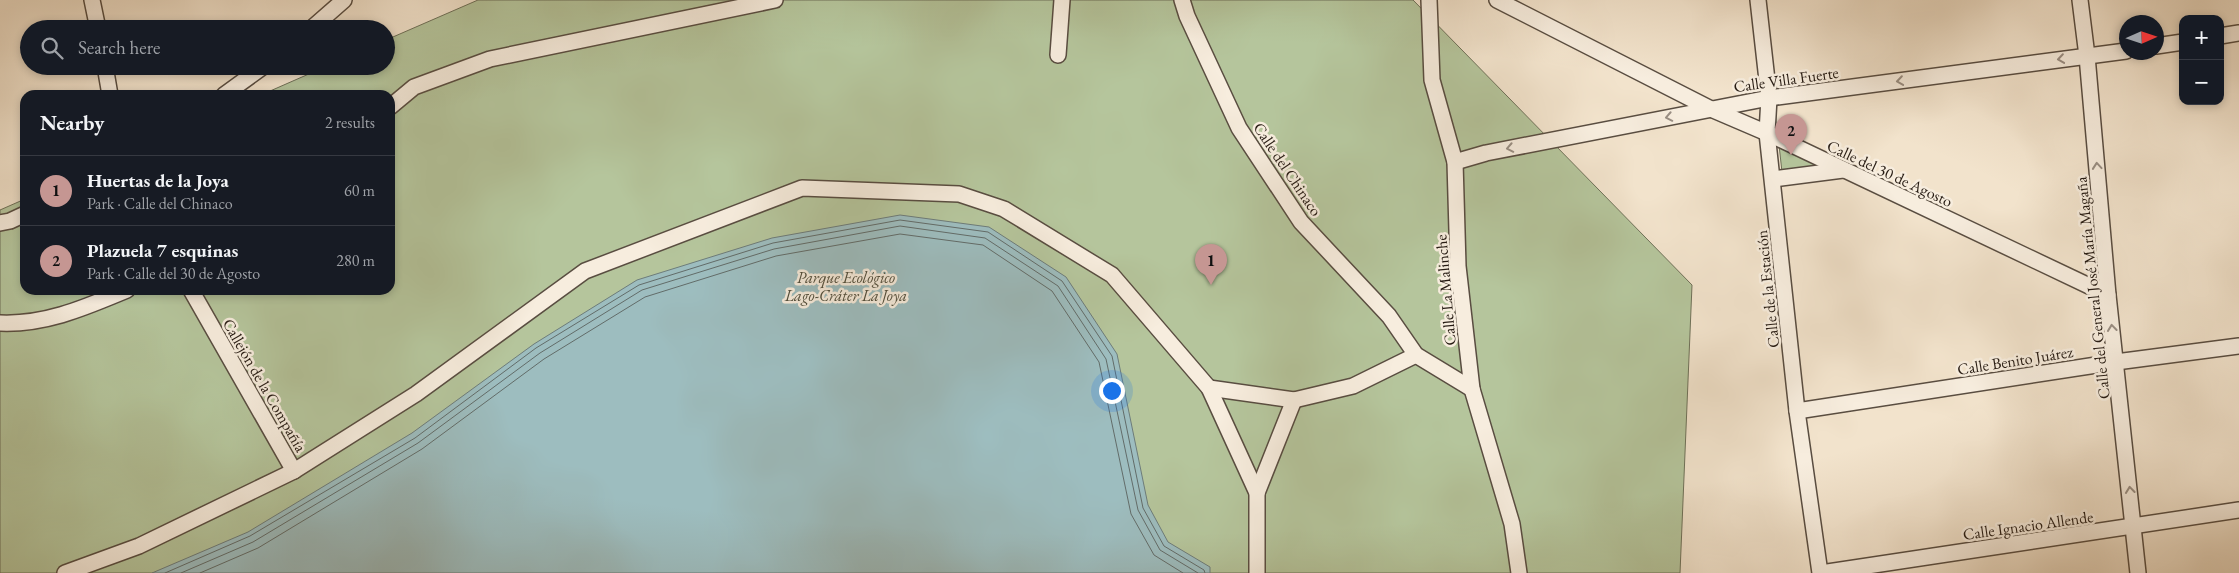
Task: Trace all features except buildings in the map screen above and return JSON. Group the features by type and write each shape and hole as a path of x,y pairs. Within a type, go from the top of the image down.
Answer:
{"street":[{"path":"92,0 96,20"},
{"path":"321,20 344,0"},
{"path":"395,103 414,87 490,59 775,0"},
{"path":"1058,55 1062,0"},
{"name":"Calle del Chinaco","path":"1182,0 1187,16 1239,128 1301,222 1389,316 1416,355 1472,389"},
{"name":"Calle La Malinche","path":"1429,0 1432,80 1455,162 1458,266 1472,389 1512,524 1519,573"},
{"name":"Calle del 30 de Agosto","path":"1497,0 1711,109 1767,133 2108,296"},
{"name":"Calle de la Estación","path":"1758,0 1769,98 1767,133 1797,411 1820,573"},
{"name":"Calle del General José María Magaña","path":"2080,0 2087,56 2108,296 2138,573"},
{"path":"2224,35 2239,33"},
{"path":"2164,45 2179,43"},
{"name":"Calle Villa Fuerte","path":"1455,162 1486,153 1769,98 2119,52"},
{"path":"107,75 109,90"},
{"path":"231,90 252,75"},
{"path":"1773,179 1843,170"},
{"path":"65,573 139,546 294,471 416,394 584,270 802,188 959,194 1004,208 1112,275 1209,388 1257,493"},
{"path":"0,223 20,216"},
{"path":"0,323 41,320 62,316 114,295"},
{"name":"Callejón de la Compañía","path":"194,295 294,471"},
{"name":"Calle Benito Juárez","path":"1797,411 2116,362 2239,346"},
{"path":"1209,388 1294,400 1353,386 1416,355"},
{"path":"1258,573 1257,493 1294,400"},
{"name":"Calle Ignacio Allende","path":"1820,573 2239,510"}],"green space":[{"name":"Parque Ecológico Lago-Cráter La Joya","path":"478,0 1413,0 1692,285 1680,573 0,573 0,210 20,201 20,295 395,295 395,90 272,90 307,75 395,75 395,36"},
{"path":"1779,145 1825,166 1782,172"}],"water":[{"path":"900,215 989,227 1066,277 1117,354 1148,505 1168,542 1210,567 1210,573 152,573 248,532 412,433 534,344 637,280 772,238"}],"place":[{"name":"Plazuela 7 esquinas","path":"1791,155"},
{"name":"Huertas de la Joya","path":"1211,285"}]}
